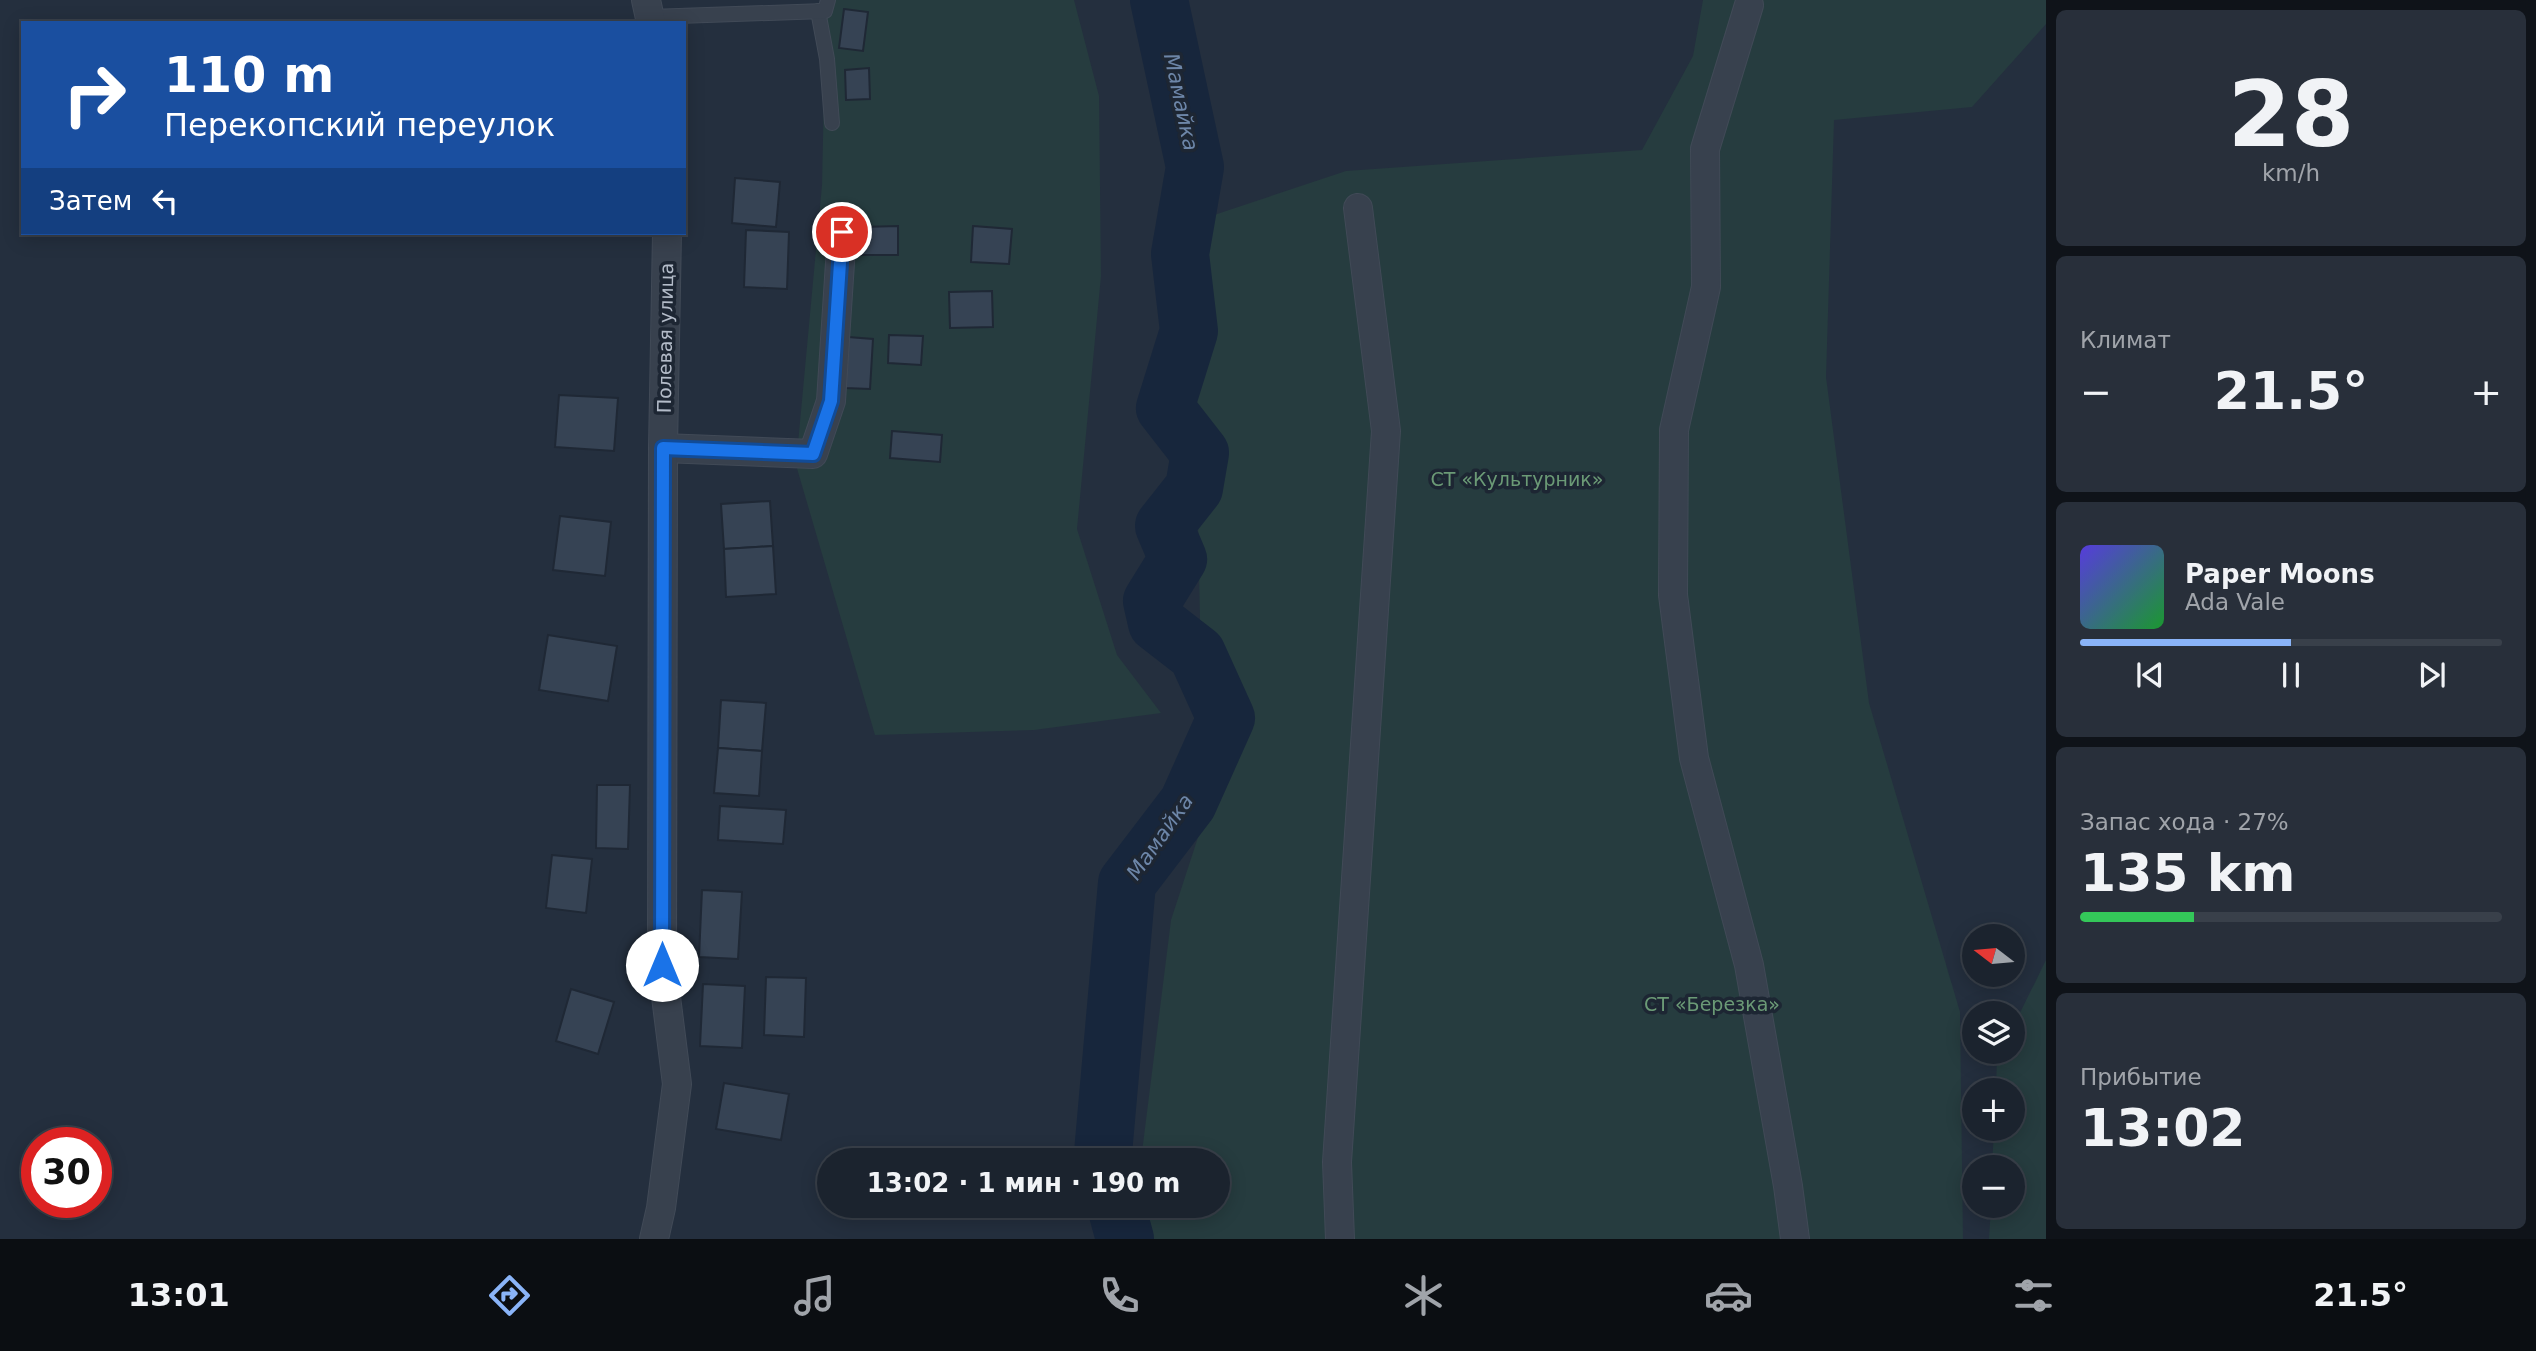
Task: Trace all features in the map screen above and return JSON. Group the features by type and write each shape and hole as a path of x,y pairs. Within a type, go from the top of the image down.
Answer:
{"street":[{"path":"1748,5 1705,149 1706,287 1674,430 1674,595 1693,758 1749,965 1795,1239"},
{"path":"1340,1239 1337,1162 1386,431 1358,208"},
{"path":"663,448 813,454 831,401 842,232"},
{"name":"Полевая улица","path":"654,1239 661,1208 677,1084 662,965 663,448 667,235"}],"lane":[{"path":"649,13 825,11 828,0"},
{"path":"818,11 827,59 832,123"}],"green space":[{"path":"826,0 1074,0 1099,96 1101,276 1077,529 1117,655 1161,713 1034,730 875,735 796,465 822,185"},
{"path":"1703,0 2046,0 2046,24 1972,107 1834,120 1826,377 1869,703 1960,1012 1963,1239 1139,1239 1138,1218 1230,1218 1230,1148 1142,1148 1171,920 1234,727 1200,620 1196,421 1202,219 1346,171 1642,150 1693,56"},
{"path":"2046,960 2046,1239 1989,1239 1990,1218 2025,1218 2025,1155 1993,1155 1993,1141 2025,1141 2025,1078 1996,1078 1997,1064 2025,1064 2025,1003"}],"building":[{"path":"844,9 868,12 863,51 839,48"},
{"path":"869,68 870,99 846,100 845,70"},
{"path":"735,178 780,182 776,227 732,223"},
{"path":"898,226 898,255 861,255 861,227"},
{"path":"973,226 1012,229 1009,264 971,262"},
{"path":"746,230 789,232 787,289 744,287"},
{"path":"992,291 993,327 950,328 949,292"},
{"path":"889,335 923,336 921,365 888,363"},
{"path":"848,337 873,339 870,389 845,388"},
{"path":"559,395 618,398 614,451 555,447"},
{"path":"892,431 942,435 940,462 890,458"},
{"path":"770,501 773,546 724,549 721,504"},
{"path":"560,516 611,522 605,576 553,570"},
{"path":"773,546 776,594 726,597 724,549"},
{"path":"548,635 617,646 608,701 539,690"},
{"path":"721,700 766,703 762,751 718,748"},
{"path":"718,748 762,751 759,796 714,793"},
{"path":"597,785 630,785 628,849 596,848"},
{"path":"720,806 786,810 783,844 718,840"},
{"path":"552,855 592,859 586,913 546,908"},
{"path":"702,890 742,892 738,959 699,957"},
{"path":"766,977 806,978 804,1037 764,1035"},
{"path":"703,984 745,986 742,1048 700,1046"},
{"path":"571,989 614,1002 598,1054 556,1041"},
{"path":"724,1083 789,1094 781,1140 716,1129"}],"waterway":[{"name":"Мамайка","path":"1103,1148 1127,883 1188,803 1226,718 1197,654 1157,623 1152,601 1178,559 1164,526 1194,488 1200,453 1165,408 1189,331 1180,254 1195,167 1159,0"},
{"name":"Мамайка","path":"1119,1218 1125,1239"}],"route":[{"path":"662,965 663,448 813,454 831,401 842,232"}],"park label":[{"name":"СТ «Культурник»","path":"1517,479"},
{"name":"СТ «Березка»","path":"1712,1004"}]}
